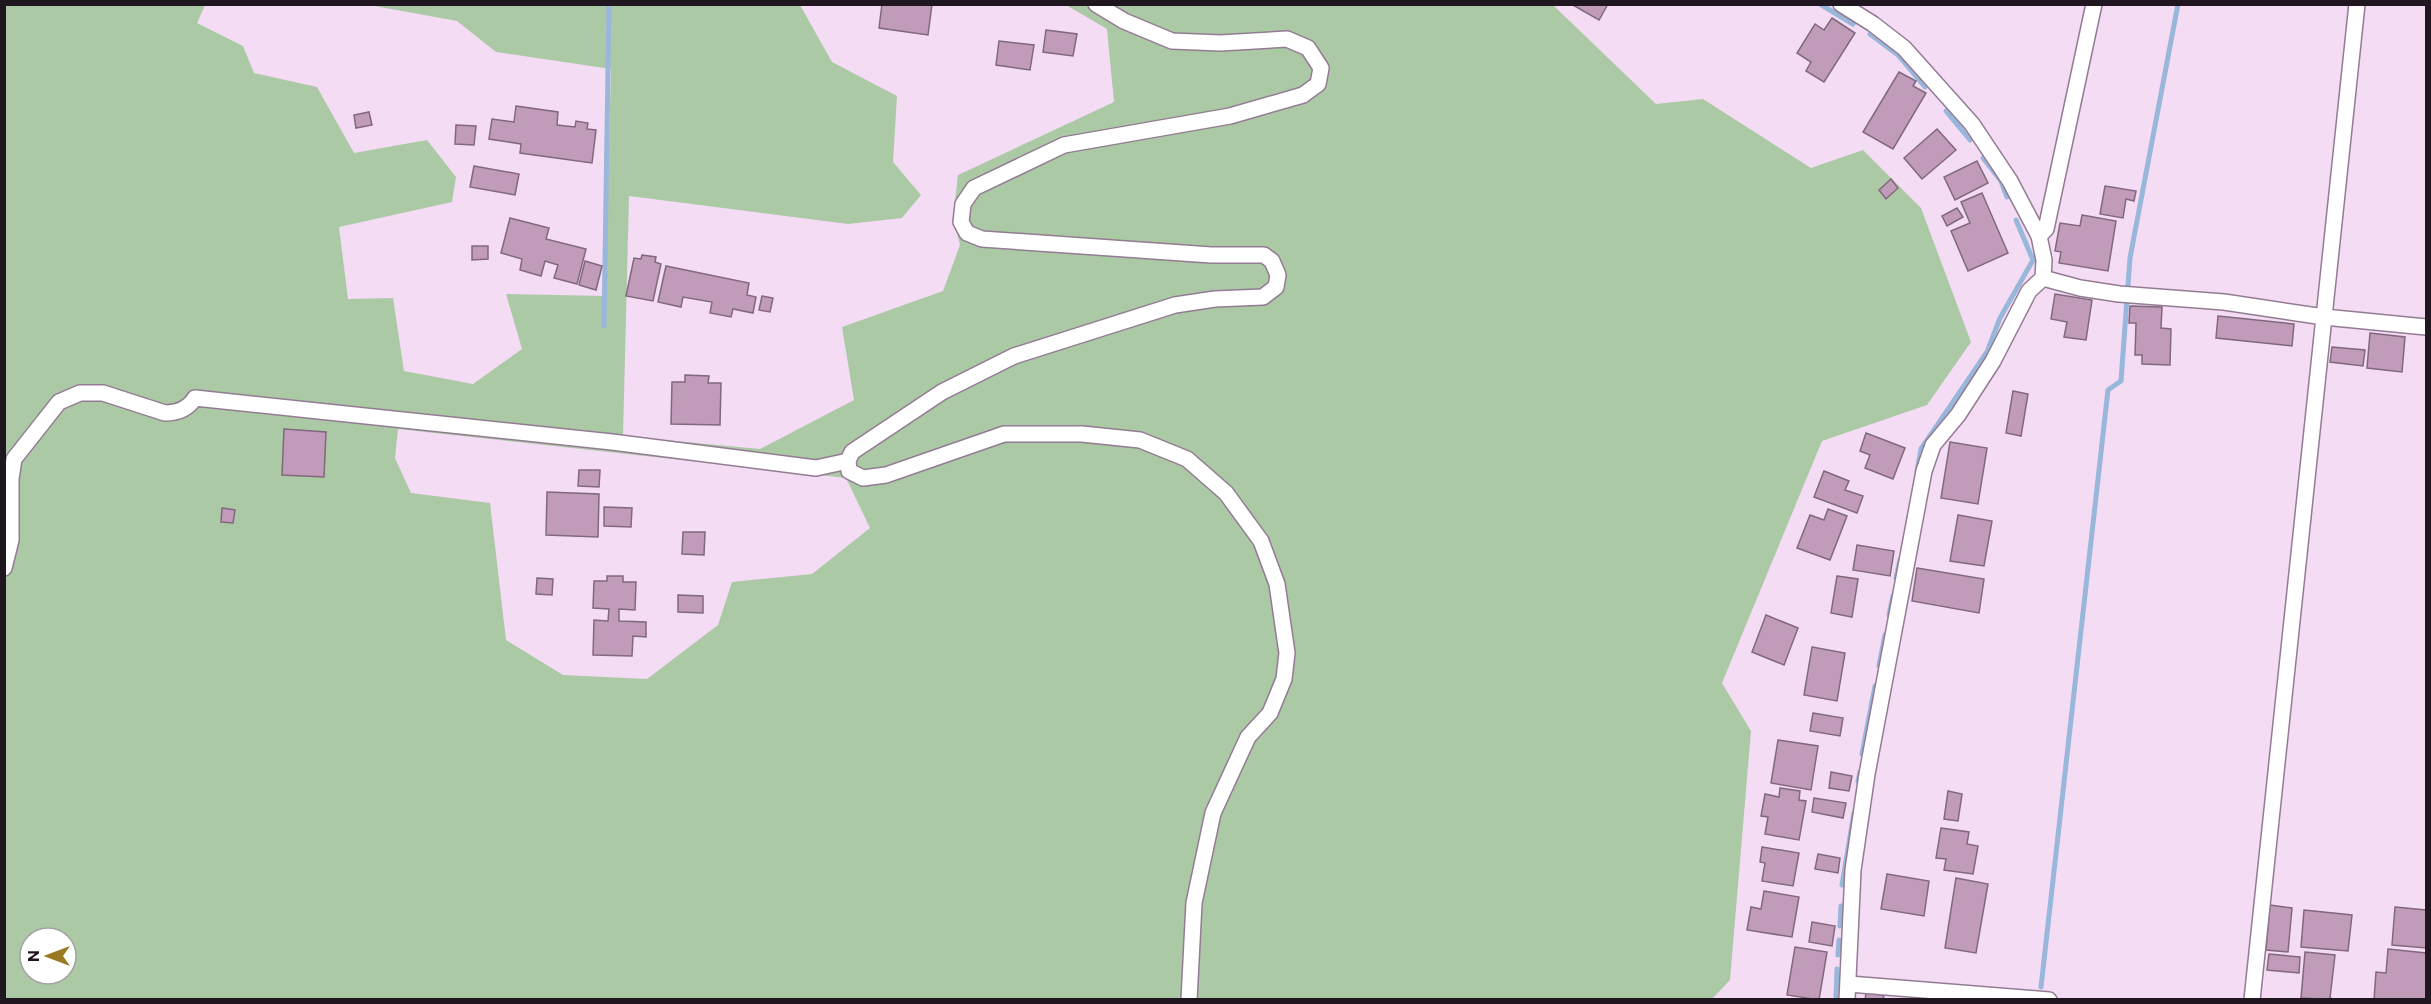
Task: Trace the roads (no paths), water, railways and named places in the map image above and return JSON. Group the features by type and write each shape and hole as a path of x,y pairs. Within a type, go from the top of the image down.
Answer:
{"street":[{"path":"1096,4 1124,21 1173,41 1220,43 1287,39 1308,48 1321,68 1318,84 1303,95 1230,116 1064,146 974,189 963,204 961,222 967,233 982,239 1211,255 1264,255 1272,261 1278,275 1276,287 1263,297 1215,299 1175,305 1014,356 942,392 852,452 848,461 849,471 864,478 886,476 1004,434 1082,435 1140,440 1187,459 1226,493 1261,541 1277,584 1287,653 1284,679 1270,713 1248,737 1213,813 1194,903 1189,999"},
{"path":"1841,4 1873,24 1904,48 1972,123 2010,181 2039,236 2044,260 2043,278 2029,291 1993,361 1958,415 1933,445 1924,471 1866,784 1853,870 1848,992 2049,999"},
{"path":"2039,236 2046,229 2094,4"},
{"path":"2252,999 2356,4"},
{"path":"2043,278 2080,288 2126,295 2224,302 2324,317 2427,327"},
{"path":"4,568 11,540 11,479 14,459 59,402 80,393 103,393 165,412 176,413 190,405 195,398 590,440 816,468 848,461"}],"waterway":[{"path":"604,326 609,4"},
{"path":"1820,4 1853,24"},
{"path":"2041,987 2108,390 2121,381 2130,258 2178,4"},
{"path":"1870,34 1898,55 1925,87"},
{"path":"1946,111 1970,140"},
{"path":"1983,158 2001,181 2007,197"},
{"path":"1917,471 1921,449 1987,352 2000,318 2033,260 2016,220"},
{"path":"1896,578 1900,560"},
{"path":"1889,615 1893,596"},
{"path":"1879,666 1885,635"},
{"path":"1862,754 1875,686"},
{"path":"1858,781 1860,772"},
{"path":"1842,885 1854,813"},
{"path":"1840,926 1841,906"},
{"path":"1838,955 1839,940"},
{"path":"1836,997 1837,969"}]}
